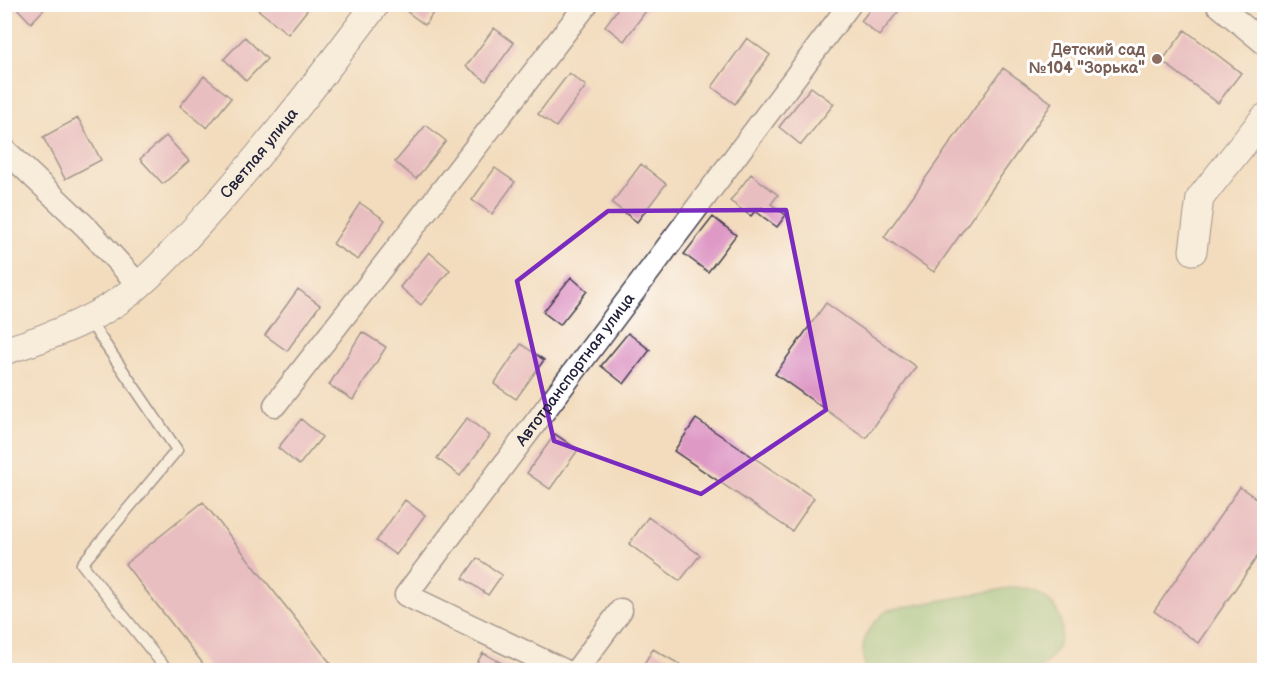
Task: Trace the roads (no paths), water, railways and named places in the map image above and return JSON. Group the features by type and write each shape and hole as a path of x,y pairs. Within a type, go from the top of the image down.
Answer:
{"street":[{"name":"Светлая улица","path":"4,351 43,339 88,319 135,288 189,236 247,170 376,4"},
{"path":"275,405 587,4"},
{"name":"Автотранспортная улица","path":"563,670 406,595 850,4"},
{"path":"1217,4 1264,43"},
{"path":"1193,251 1200,198 1264,118"},
{"path":"4,149 87,228 135,288"},
{"path":"577,670 621,610"}],"lane":[{"path":"88,319 177,450 82,564 167,670"}],"place":[{"name":"Детский сад №104 \"Зорька\"","path":"1157,59"}]}
